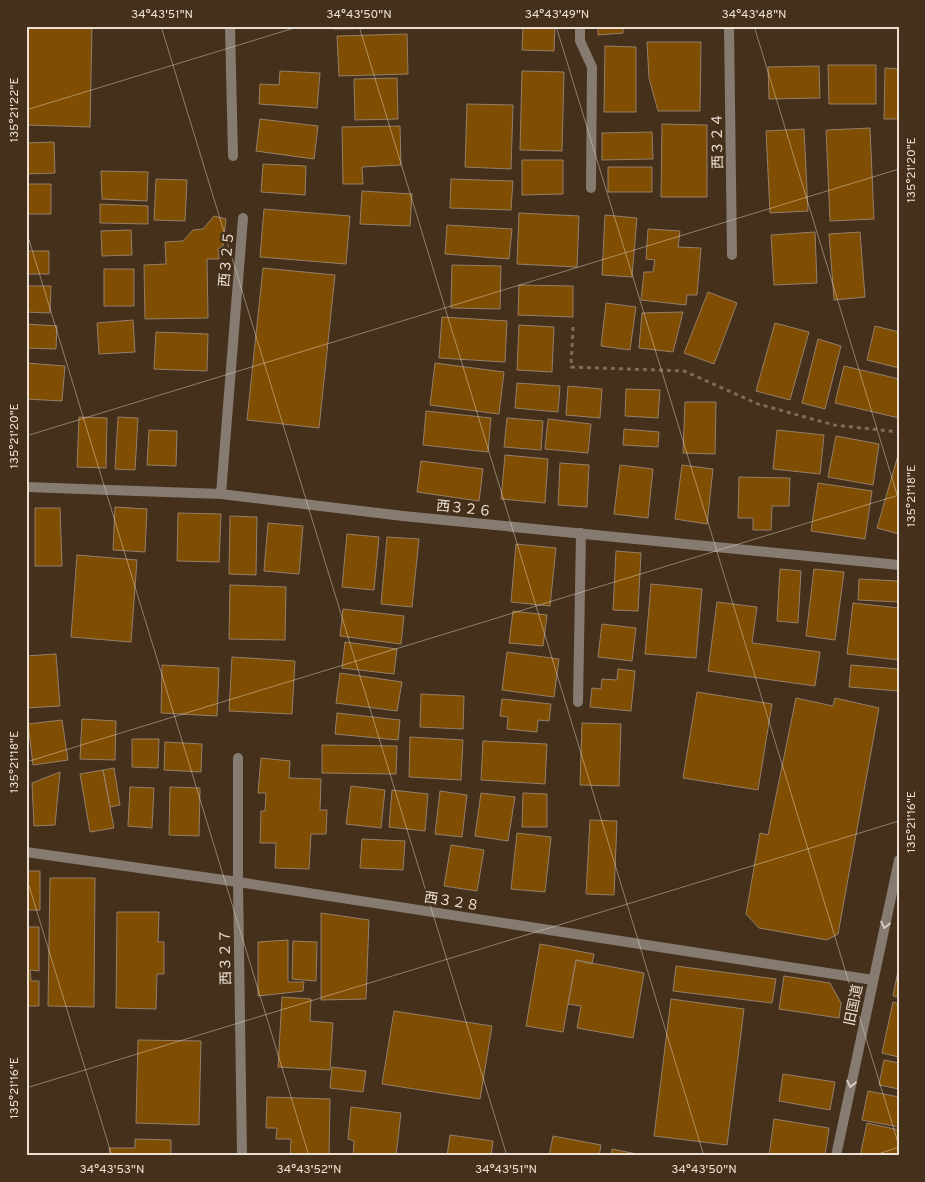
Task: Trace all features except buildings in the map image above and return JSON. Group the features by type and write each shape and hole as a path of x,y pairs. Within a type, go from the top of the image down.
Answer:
{"street":[{"path":"230,26 232,156"},
{"path":"580,26 580,41 592,68 591,188"},
{"name":"西３２４","path":"729,26 732,255"},
{"name":"西３２５","path":"221,494 243,218"},
{"name":"西３２６","path":"26,487 221,494 403,516 899,565"},
{"path":"578,702 581,533"},
{"name":"西３２７","path":"238,758 242,1156"},
{"name":"西３２８","path":"26,852 238,882 873,980"},
{"name":"旧国道","path":"836,1156 899,860"}],"path":[{"path":"573,327 571,367 684,371 758,404 834,425 899,432"}]}
